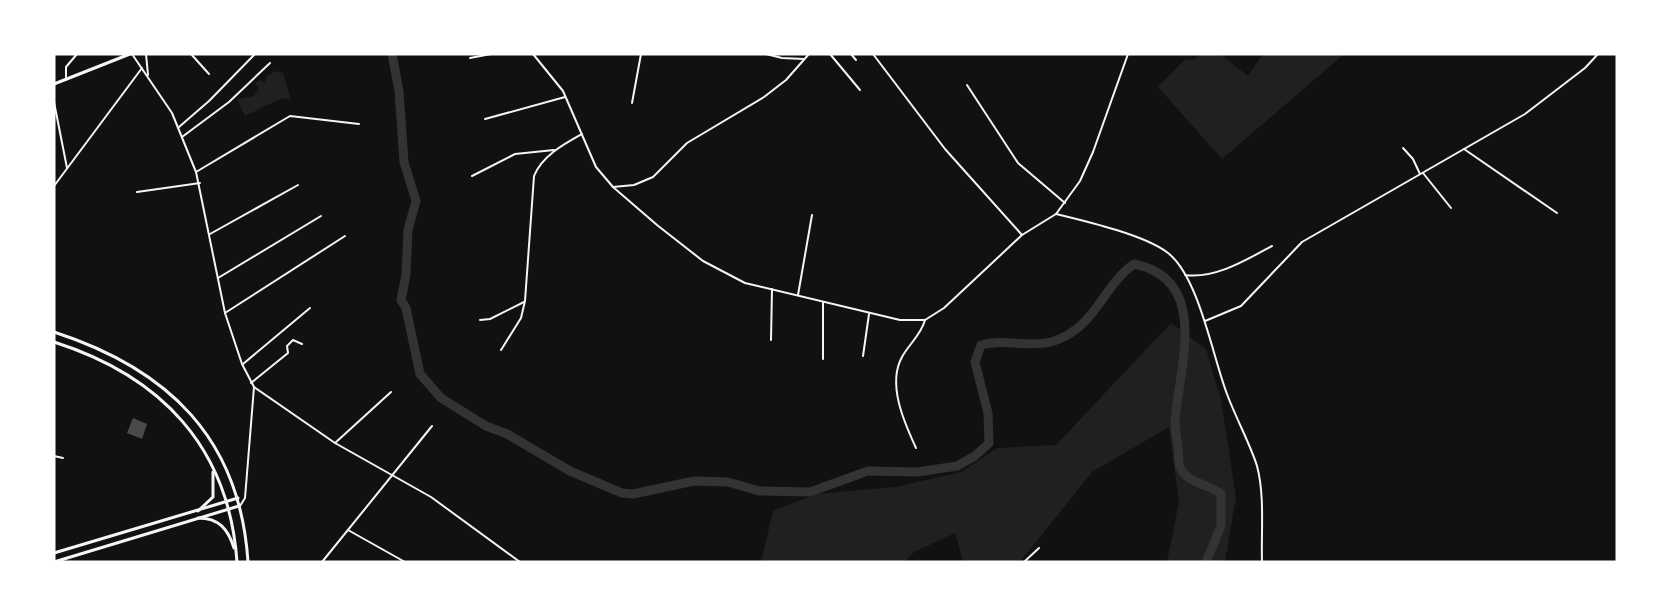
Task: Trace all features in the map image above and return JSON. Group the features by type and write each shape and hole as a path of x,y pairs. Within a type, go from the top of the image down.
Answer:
{"main road":[{"path":"54,84 131,54"},
{"path":"54,332 112,354 167,390 186,409 209,439 238,498 248,562"},
{"path":"54,342 107,362 144,384 181,419 211,464 227,502 237,561"},
{"path":"198,510 207,505 214,492 211,464"},
{"path":"54,553 238,498"},
{"path":"54,562 240,506"},
{"path":"198,518 214,520 225,528 237,561"}],"street":[{"path":"66,80 66,67 77,54"},
{"path":"131,54 168,105 196,172 225,313 242,364 254,387 335,443 431,497 520,562"},
{"path":"146,54 148,76"},
{"path":"191,54 208,74"},
{"path":"178,128 209,101 255,54"},
{"path":"470,58 491,54"},
{"path":"533,54 565,97 596,167 614,187 703,261 745,282 823,303 900,320 925,320"},
{"path":"632,103 641,54"},
{"path":"766,54 782,58 804,59"},
{"path":"614,187 634,185 653,177 687,143 764,97 786,80 809,54"},
{"path":"830,54 860,90"},
{"path":"851,54 856,60"},
{"path":"873,54 945,149 1022,235"},
{"path":"915,448 905,422 895,381 900,361 925,320 944,308 1022,235 1056,214 1065,203 1080,182 1094,152 1128,54"},
{"path":"1205,321 1240,306 1302,242 1525,114 1585,68 1598,54"},
{"path":"182,136 229,102 270,63"},
{"path":"54,186 142,68"},
{"path":"967,85 1018,163 1065,203"},
{"path":"485,119 565,97"},
{"path":"54,102 67,168"},
{"path":"196,172 290,116 359,124"},
{"path":"501,350 521,318 525,301 534,176 537,168 556,149 582,134"},
{"path":"1403,148 1451,208"},
{"path":"472,176 515,154 556,149"},
{"path":"1464,149 1557,213"},
{"path":"137,192 200,183"},
{"path":"210,234 298,185"},
{"path":"1056,214 1110,228 1160,248 1168,252 1185,275 1205,321 1221,377 1257,466 1262,562"},
{"path":"798,295 812,215"},
{"path":"218,278 321,216"},
{"path":"225,313 345,236"},
{"path":"1185,275 1205,276 1248,259 1272,246"},
{"path":"771,340 772,289"},
{"path":"480,320 490,319 525,301"},
{"path":"823,303 823,359"},
{"path":"242,364 310,308"},
{"path":"863,356 869,314"},
{"path":"251,383 288,353 287,346 293,340 302,344"},
{"path":"240,506 245,498 254,387"},
{"path":"335,443 391,392"},
{"path":"322,562 432,426"},
{"path":"54,456 63,458"},
{"path":"348,530 405,562"},
{"path":"1024,562 1039,548"}],"shaded area":[{"path":"1200,54 1220,54 1248,76 1263,54 1344,54 1222,159 1158,87 1184,60 1195,59"},
{"path":"275,71 283,73 291,100 282,98 245,116 237,99 254,96 259,88 255,83 260,80 265,83 266,77"},
{"path":"1171,323 1206,349 1221,400 1236,497 1225,562 1167,562 1179,502 1169,427 1092,472 1020,562 963,562 955,533 914,552 904,562 761,562 773,511 817,494 895,487 961,472 997,448 1056,445"}],"building":[{"path":"133,418 147,424 142,439 127,433"}],"waterway":[{"path":"392,54 399,91 404,162 416,201 408,230 406,275 401,300 406,308 420,374 441,398 486,426 507,434 570,471 622,493 633,494 694,481 728,482 759,491 810,492 868,471 918,472 957,466 975,456 989,443 988,413 975,362 981,345 998,342 1042,344 1066,336 1089,317 1123,273 1134,264 1158,273 1173,287 1182,306 1185,328 1184,352 1175,421 1179,465 1187,477 1221,494 1221,526 1206,562"}]}
